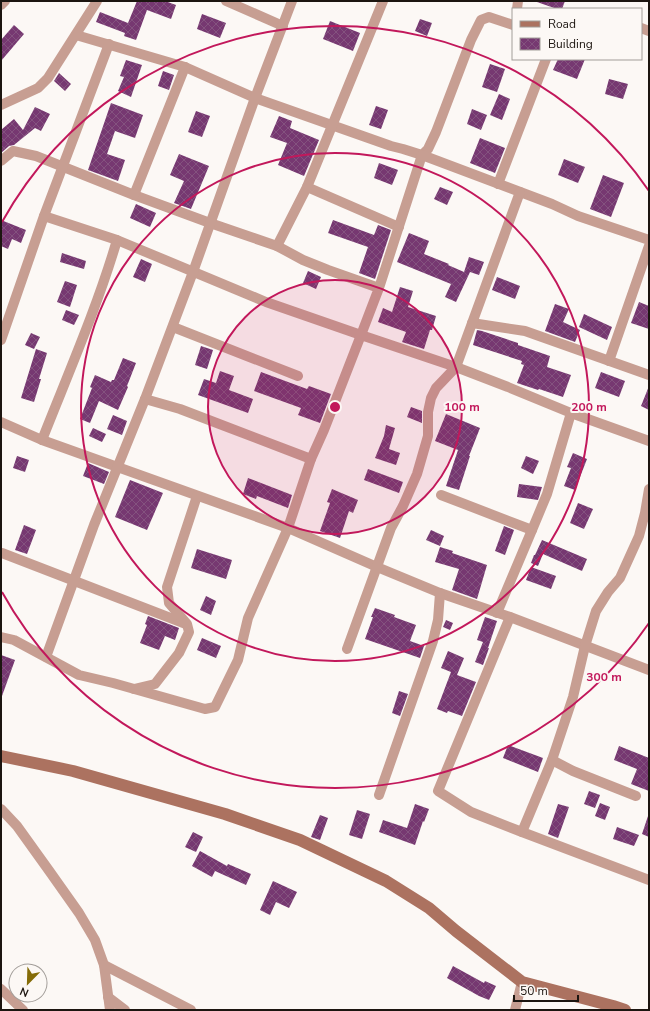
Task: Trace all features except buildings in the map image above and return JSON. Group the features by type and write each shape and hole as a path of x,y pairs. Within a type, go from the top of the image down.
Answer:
{"street":[{"path":"1,5 5,1"},
{"path":"1,105 38,88 48,78 98,1"},
{"path":"226,1 283,26"},
{"path":"46,657 94,525 194,272 255,98 292,1"},
{"path":"277,246 307,187 383,1"},
{"path":"1,637 14,640 80,675 205,709 215,707 238,660 248,618 288,528 311,459 324,430 379,288 422,155 428,149 436,132 471,40 481,20 489,17 512,25"},
{"path":"76,35 185,67 255,98 332,126 422,155 552,204 578,216 649,240"},
{"path":"1,340 44,216 109,44"},
{"path":"498,184 546,60"},
{"path":"134,195 185,67"},
{"path":"1,161 13,152 36,156 134,195 277,246 303,260 379,288"},
{"path":"307,187 399,227"},
{"path":"347,649 391,528 403,506 417,474 428,436 428,412 431,398 436,388 456,367 520,192"},
{"path":"44,216 117,240 266,302 456,367 649,441"},
{"path":"42,440 110,266 117,240"},
{"path":"609,361 649,246"},
{"path":"472,323 525,332 649,375"},
{"path":"172,327 298,376"},
{"path":"145,399 180,409 311,459"},
{"path":"497,613 546,494 572,412"},
{"path":"1,422 42,440 288,528 440,593 649,670"},
{"path":"522,832 552,760 573,697 585,646 596,611 608,592 620,578 639,536 646,513 649,489"},
{"path":"441,495 532,530"},
{"path":"134,689 155,684 179,653 189,632 186,624 169,603 167,587 197,496"},
{"path":"1,553 186,624"},
{"path":"379,795 433,641 438,620 440,593"},
{"path":"510,618 438,791 471,812 649,880"},
{"path":"1,756 73,771 225,814 300,840 386,881 429,908 522,982 621,1009"},
{"path":"552,760 636,796"},
{"path":"1,809 17,826 79,913 95,940 104,965 110,1010"},
{"path":"104,965 191,1010"},
{"path":"515,1010 522,982"},
{"path":"1,989 23,1010"},
{"path":"108,997 125,1010"}]}
